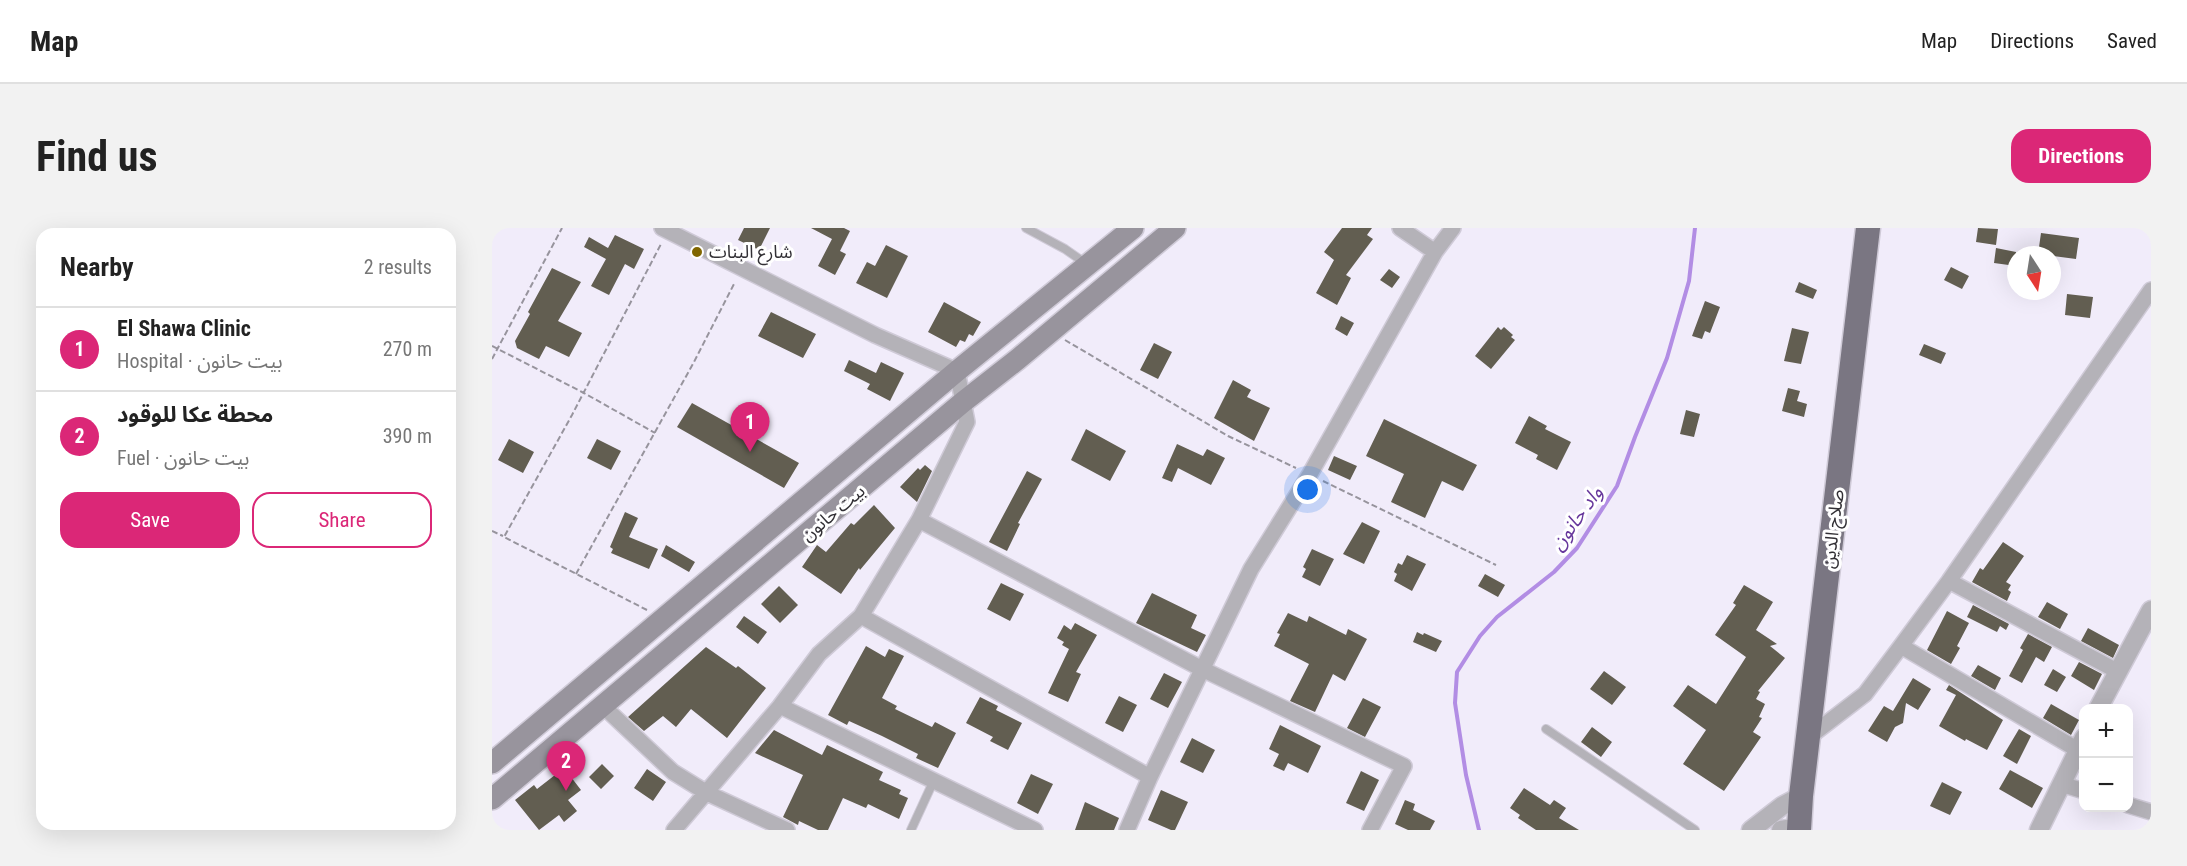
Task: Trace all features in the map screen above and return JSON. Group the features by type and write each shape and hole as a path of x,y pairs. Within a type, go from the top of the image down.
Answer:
{"highway":[{"name":"صلاح الدين","path":"1793,829 1802,796 1868,228"}],"main road":[{"name":"بيت حانون","path":"492,763 957,371 1133,228"},
{"name":"بيت حانون","path":"492,799 963,402 1175,228"}],"street":[{"path":"1400,228 1435,252"},
{"path":"1127,830 1150,777 1251,569 1310,474 1435,252 1453,228"},
{"path":"665,229 875,335 957,371 967,422 919,520 861,616 819,654 780,706 674,830"},
{"path":"1809,737 1865,694 1949,581 2151,290"},
{"path":"919,520 1202,669 1404,766 1370,830"},
{"path":"1949,581 2117,671"},
{"path":"2100,704 2151,610"},
{"path":"861,616 1150,777"},
{"path":"1901,646 2079,743"},
{"path":"603,706 673,772 707,793 787,830"},
{"path":"780,706 1035,830"},
{"path":"515,744 534,764"},
{"path":"2039,830 2079,746"},
{"path":"2061,784 2079,789"},
{"path":"1751,830 1782,806 1802,796"},
{"path":"2133,807 2151,812"}],"lane":[{"path":"1026,228 1065,249 1088,266"},
{"path":"1546,729 1695,830"},
{"path":"911,830 934,780"}],"path":[{"path":"492,359 562,228"},
{"path":"504,537 584,393 665,229"},
{"path":"576,574 694,362 743,267"},
{"path":"1050,332 1228,436 1496,565"},
{"path":"492,346 584,393 655,433"},
{"path":"492,531 663,617"}],"building":[{"path":"744,228 770,228 759,250 738,240"},
{"path":"811,228 844,228 850,231 840,251 846,254 835,275 818,266 832,239"},
{"path":"1342,228 1372,228 1367,235 1373,239 1346,275 1351,278 1337,305 1316,293 1334,260 1324,252"},
{"path":"1978,228 1998,229 1996,245 1976,242"},
{"path":"2041,233 2079,238 2076,259 2061,257 2061,246 2039,246"},
{"path":"615,235 644,249 634,269 625,264 609,295 591,286 606,259 584,247 589,237 608,248"},
{"path":"886,245 908,256 887,298 856,283 867,262 875,266"},
{"path":"1996,248 2007,250 2007,265 1994,263"},
{"path":"1951,267 1969,276 1962,289 1944,280"},
{"path":"552,268 581,282 558,321 582,333 569,357 546,346 539,359 517,348 515,341"},
{"path":"1389,269 1400,277 1392,288 1380,280"},
{"path":"1799,282 1817,290 1813,299 1795,292"},
{"path":"2067,294 2093,297 2090,318 2065,315"},
{"path":"1705,301 1720,307 1710,333 1705,331 1702,339 1692,336"},
{"path":"944,302 981,322 973,336 969,334 965,342 960,340 956,347 928,332"},
{"path":"771,312 816,334 803,358 758,336"},
{"path":"1341,316 1354,323 1347,336 1335,329"},
{"path":"1498,327 1501,330 1504,327 1515,340 1491,369 1475,356"},
{"path":"1792,328 1809,332 1801,364 1784,361"},
{"path":"1154,343 1172,352 1158,379 1140,370"},
{"path":"1924,344 1946,353 1941,364 1919,355"},
{"path":"849,360 876,373 881,362 904,373 890,401 867,389 870,384 844,371"},
{"path":"1233,380 1251,390 1247,397 1270,408 1254,441 1214,418"},
{"path":"1788,388 1800,391 1797,401 1807,404 1804,417 1782,411"},
{"path":"692,403 799,463 784,488 677,427"},
{"path":"1686,410 1700,414 1694,437 1680,434"},
{"path":"1529,416 1547,426 1545,429 1571,442 1557,470 1536,459 1538,455 1515,443"},
{"path":"1384,419 1477,465 1463,491 1442,481 1425,518 1391,502 1404,474 1366,456"},
{"path":"1086,429 1126,451 1110,481 1071,460"},
{"path":"509,439 534,452 523,473 498,460"},
{"path":"597,439 621,451 611,470 587,458"},
{"path":"1177,444 1203,456 1207,449 1225,458 1211,485 1178,468 1172,482 1162,478"},
{"path":"1334,456 1357,466 1350,480 1328,470"},
{"path":"925,465 932,471 917,502 900,487 918,468 920,470"},
{"path":"1027,471 1042,479 1018,523 1020,524 1007,551 989,542"},
{"path":"874,505 895,528 860,570 859,568 841,594 802,567 817,545 826,552 851,523 854,525"},
{"path":"625,512 638,518 629,537 658,549 649,569 611,553 613,549 610,547"},
{"path":"1362,522 1380,531 1364,564 1343,554"},
{"path":"2003,542 2024,556 2006,582 2011,585 2007,601 1972,582 1980,568 1983,570"},
{"path":"666,545 695,562 689,572 661,556"},
{"path":"1312,549 1334,559 1320,586 1302,577 1306,569 1303,567"},
{"path":"1407,555 1426,564 1412,591 1394,581 1397,574 1394,572 1398,563 1402,565"},
{"path":"1485,574 1505,585 1498,597 1478,586"},
{"path":"1001,583 1024,594 1010,621 987,609"},
{"path":"1744,585 1773,602 1756,630 1777,644 1770,646 1785,658 1758,691 1760,692 1756,699 1765,704 1759,717 1762,718 1753,732 1761,737 1724,791 1683,764 1706,730 1673,706 1688,685 1716,704 1746,657 1715,635 1736,605 1733,603"},
{"path":"779,586 798,605 780,623 761,604"},
{"path":"1152,593 1197,615 1191,628 1206,635 1197,652 1136,623"},
{"path":"2047,602 2068,614 2060,629 2038,617"},
{"path":"1973,605 2009,624 2006,630 2000,626 1997,632 1967,617"},
{"path":"1947,611 1969,623 1957,646 1960,648 1951,664 1927,650"},
{"path":"1288,613 1307,622 1309,616 1346,635 1348,629 1367,639 1345,681 1333,674 1315,712 1290,701 1309,664 1274,646 1280,634 1277,633"},
{"path":"744,616 767,632 758,644 736,627"},
{"path":"1075,623 1097,635 1076,672 1081,674 1068,702 1048,693 1069,649 1057,638 1064,625 1071,630"},
{"path":"2088,628 2119,645 2113,658 2081,641"},
{"path":"1417,632 1442,641 1436,652 1413,642"},
{"path":"2028,634 2052,647 2044,662 2036,657 2022,683 2009,676 2023,650 2020,648"},
{"path":"866,646 885,657 889,649 904,656 882,698 897,706 895,709 932,727 935,722 956,733 938,768 916,758 918,754 882,736 849,721 847,725 828,715"},
{"path":"706,647 736,668 738,666 766,688 727,738 691,709 676,727 663,716 644,731 628,717"},
{"path":"2079,662 2102,674 2094,690 2071,676"},
{"path":"1978,665 2001,678 1995,690 1971,676"},
{"path":"2053,669 2066,677 2057,692 2044,685"},
{"path":"1604,671 1626,687 1612,705 1590,689"},
{"path":"1164,673 1182,682 1168,708 1150,699"},
{"path":"1913,678 1931,689 1918,710 1906,703 1903,723 1895,727 1887,742 1868,731 1884,706 1893,711"},
{"path":"1949,685 2003,720 1987,750 1939,726 1956,695 1946,690"},
{"path":"1119,696 1137,705 1123,732 1105,723"},
{"path":"980,697 998,706 996,710 1022,723 1008,750 990,741 993,737 966,723"},
{"path":"1363,698 1381,707 1365,737 1347,728"},
{"path":"2051,704 2079,720 2071,735 2043,718"},
{"path":"1280,725 1321,746 1308,773 1288,763 1284,771 1273,766 1279,754 1269,749"},
{"path":"1592,727 1612,742 1601,757 1581,742"},
{"path":"2019,729 2031,736 2017,764 2003,756"},
{"path":"774,730 822,755 827,745 883,772 879,780 901,790 899,794 908,798 899,819 868,804 866,808 843,798 828,830 818,830 799,821 798,825 783,817 803,775 755,753"},
{"path":"1192,738 1215,750 1203,773 1180,762"},
{"path":"602,764 614,776 601,789 589,777"},
{"path":"564,768 581,790 568,800 577,811 564,822 559,815 539,830 515,800 534,785 537,789"},
{"path":"647,769 666,782 653,801 634,788"},
{"path":"2010,770 2043,788 2032,808 1999,789"},
{"path":"1361,771 1379,780 1364,811 1346,803"},
{"path":"1031,774 1053,784 1038,814 1017,803"},
{"path":"1942,782 1962,792 1950,815 1930,806"},
{"path":"1524,788 1550,805 1554,800 1566,808 1559,818 1579,830 1536,830 1518,818 1520,815 1510,808"},
{"path":"1161,790 1188,802 1175,830 1148,820"},
{"path":"1405,800 1415,804 1413,810 1435,821 1430,830 1408,830 1395,824"},
{"path":"1085,802 1119,818 1114,830 1075,830"}],"waterway":[{"name":"واد حانون","path":"1479,830 1466,775 1455,703 1457,672 1480,636 1497,617 1554,572 1577,548 1617,486 1667,358 1689,281 1695,228"}],"place":[{"name":"شارع البنات","path":"697,252"},
{"name":"El Shawa Clinic","path":"750,452"},
{"name":"محطة عكا للوقود","path":"566,791"}]}
